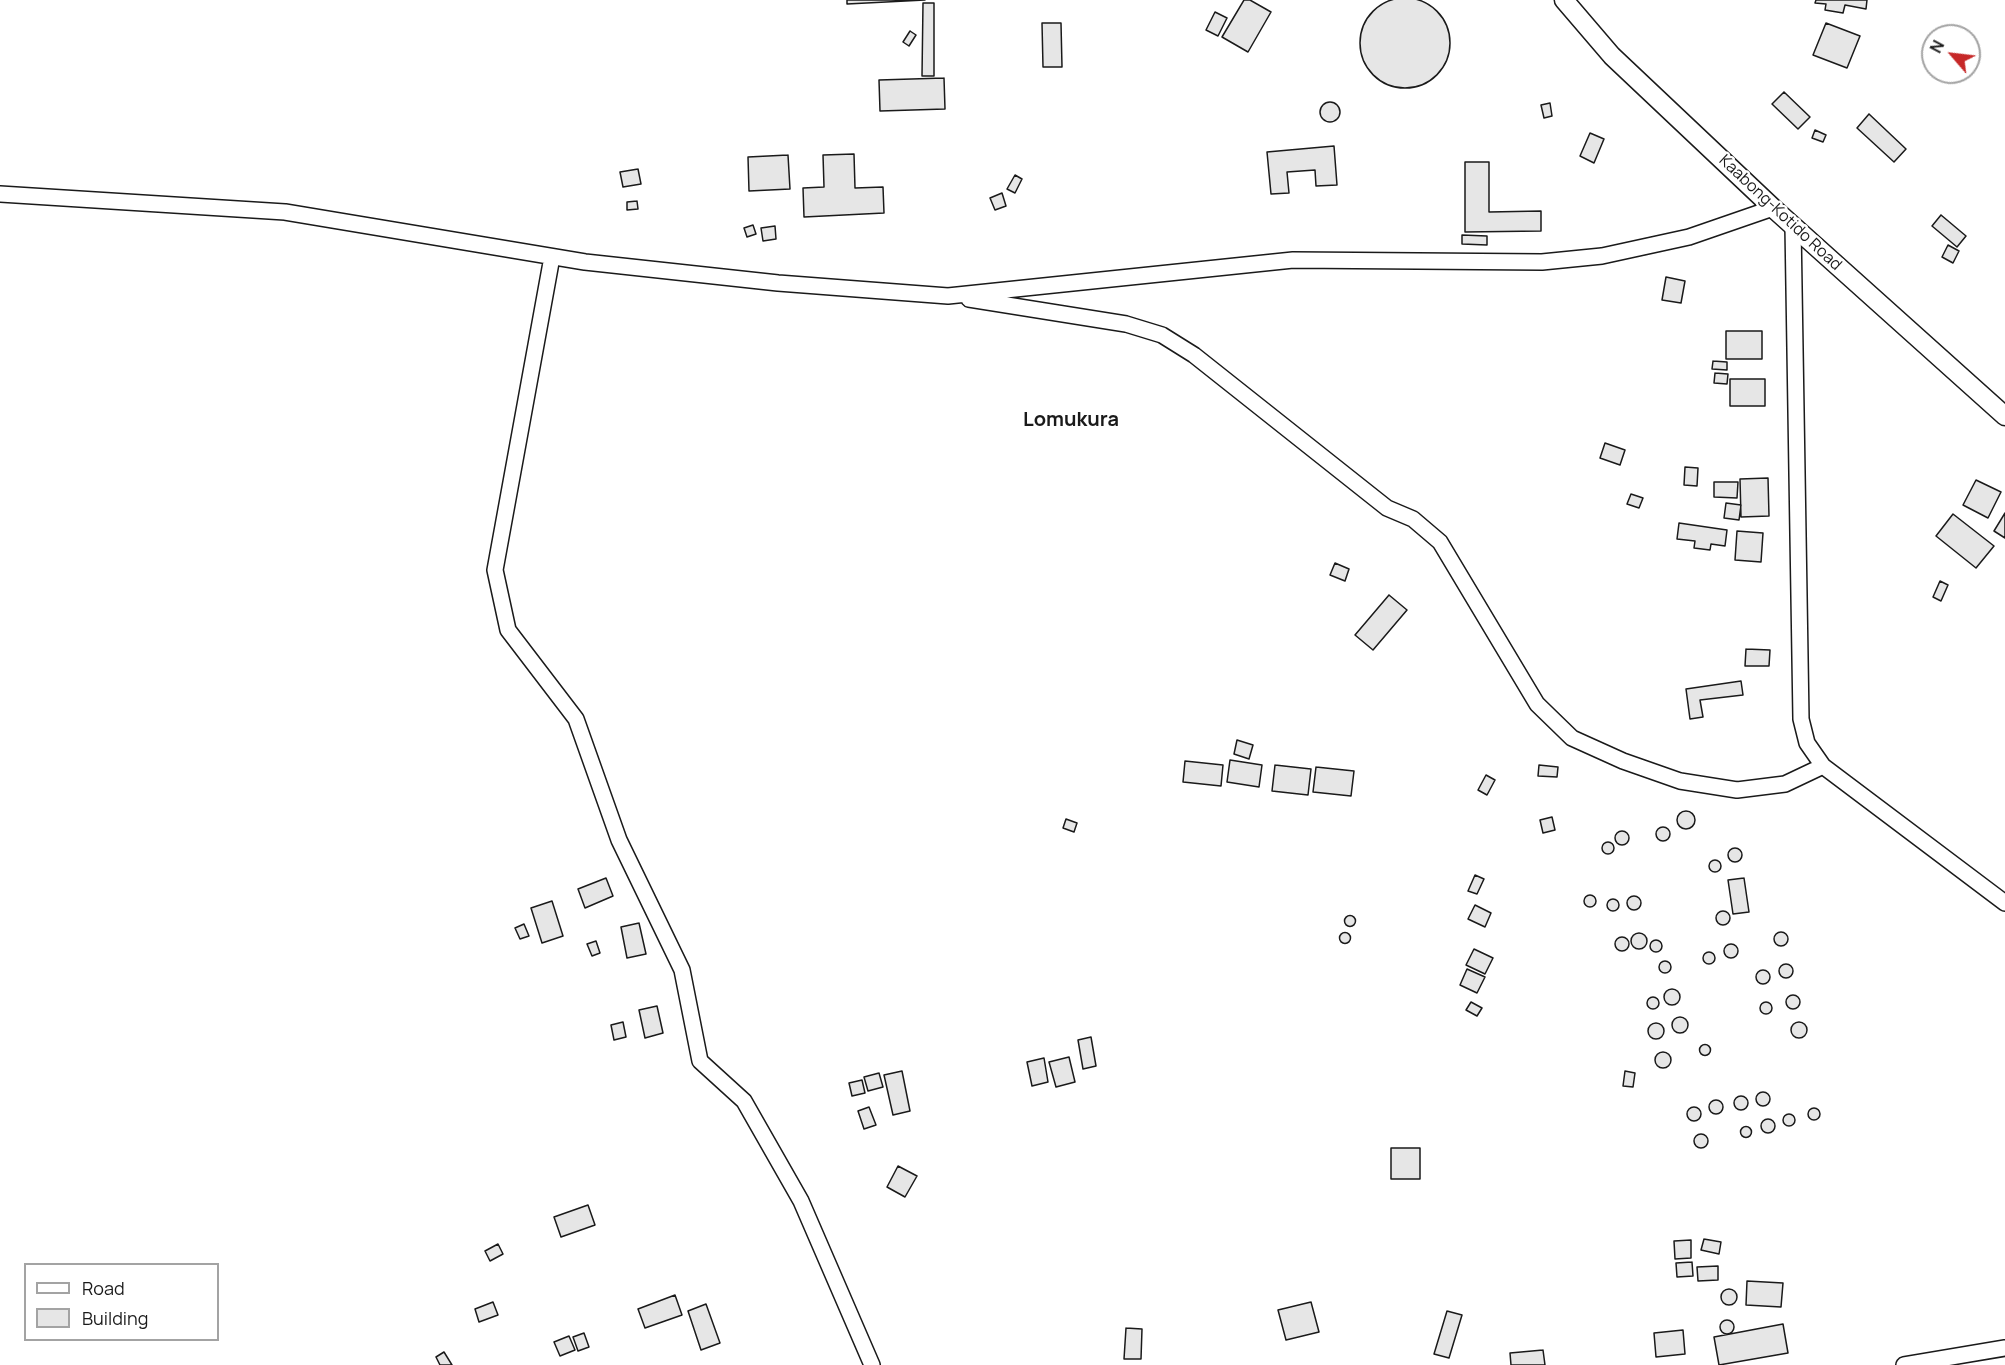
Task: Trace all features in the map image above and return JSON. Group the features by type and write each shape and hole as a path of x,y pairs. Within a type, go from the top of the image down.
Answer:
{"street":[{"name":"Kaabong-Kotido Road","path":"1564,0 1612,56 1773,208 2005,416"},
{"path":"0,194 285,212 585,262 778,283 948,296 1126,324 1162,335 1194,355 1387,508 1413,519 1440,542 1537,704 1572,738 1623,761 1680,781 1737,790 1785,784 1823,766"},
{"path":"948,296 1293,260 1542,262 1602,256 1689,237 1773,208"},
{"path":"1793,226 1801,719 1807,742 1823,766 2005,903"},
{"path":"552,257 495,570 508,630 576,720 619,840 682,970 699,1060 744,1101 801,1201 872,1365"},
{"path":"1904,1365 2005,1348"}],"building":[{"path":"1396,-1 1414,-1 1430,6 1442,18 1449,34 1449,52 1442,68 1430,80 1414,87 1396,87 1380,80 1368,68 1361,52 1361,34 1368,18 1380,6"},
{"path":"847,0 925,0 847,4"},
{"path":"1244,0 1250,0 1271,12 1248,52 1222,37"},
{"path":"1816,0 1867,0 1866,9 1845,5 1843,13 1825,10 1826,4 1815,3"},
{"path":"923,3 934,3 934,76 922,76"},
{"path":"1215,12 1227,18 1218,36 1206,30"},
{"path":"1042,23 1061,23 1062,67 1043,67"},
{"path":"1826,23 1860,36 1847,68 1813,55"},
{"path":"910,31 916,35 909,46 903,42"},
{"path":"944,78 945,109 880,111 879,80"},
{"path":"1784,92 1810,117 1798,129 1772,104"},
{"path":"1330,102 1337,105 1340,112 1337,119 1330,122 1323,119 1320,112 1323,105"},
{"path":"1550,103 1552,116 1544,118 1541,105"},
{"path":"1869,114 1906,149 1894,162 1857,128"},
{"path":"1815,130 1826,135 1823,142 1812,138"},
{"path":"1590,133 1604,139 1594,163 1580,156"},
{"path":"1334,146 1337,185 1316,186 1315,170 1287,172 1289,193 1271,194 1267,152"},
{"path":"854,154 855,188 883,187 884,213 804,217 803,188 824,187 823,155"},
{"path":"788,155 790,189 749,191 748,157"},
{"path":"1465,162 1489,162 1489,212 1541,211 1541,231 1465,232"},
{"path":"638,169 641,184 623,187 620,172"},
{"path":"1015,175 1022,179 1015,193 1007,189"},
{"path":"1002,193 1006,206 995,210 990,198"},
{"path":"637,201 638,209 627,210 627,202"},
{"path":"1941,215 1966,236 1957,247 1932,226"},
{"path":"753,225 756,234 747,237 744,228"},
{"path":"775,226 776,239 763,241 761,228"},
{"path":"1462,235 1487,236 1487,245 1462,244"},
{"path":"1948,245 1959,251 1953,263 1942,257"},
{"path":"1666,277 1685,281 1681,303 1662,300"},
{"path":"1726,331 1762,331 1762,359 1726,359"},
{"path":"1713,361 1727,362 1727,370 1712,369"},
{"path":"1715,373 1728,374 1727,384 1714,383"},
{"path":"1730,379 1765,379 1765,406 1730,406"},
{"path":"1605,443 1625,450 1620,465 1600,458"},
{"path":"1685,467 1698,468 1697,486 1684,485"},
{"path":"1768,478 1769,516 1741,517 1740,479"},
{"path":"1976,480 2001,492 1988,518 1963,505"},
{"path":"1714,482 1738,482 1737,498 1714,497"},
{"path":"1631,494 1643,498 1639,508 1627,504"},
{"path":"1726,503 1741,505 1739,520 1724,518"},
{"path":"2005,513 2005,538 1994,531"},
{"path":"1953,514 1994,546 1976,568 1936,536"},
{"path":"1679,523 1727,530 1725,546 1711,544 1710,550 1694,548 1695,541 1677,539"},
{"path":"1737,531 1763,533 1761,562 1735,560"},
{"path":"1335,563 1349,569 1345,581 1330,575"},
{"path":"1940,581 1948,585 1941,601 1933,597"},
{"path":"1389,595 1407,610 1373,650 1355,635"},
{"path":"1746,649 1770,650 1769,666 1745,666"},
{"path":"1741,681 1743,695 1700,700 1703,717 1690,719 1686,689"},
{"path":"1237,740 1253,745 1249,759 1234,754"},
{"path":"1230,760 1262,765 1259,787 1227,782"},
{"path":"1185,761 1223,765 1221,786 1183,782"},
{"path":"1275,765 1311,769 1308,795 1272,791"},
{"path":"1539,765 1558,767 1557,777 1538,776"},
{"path":"1316,767 1354,771 1351,796 1313,792"},
{"path":"1486,775 1495,780 1487,795 1478,790"},
{"path":"1686,811 1692,814 1695,820 1692,826 1686,829 1680,826 1677,820 1680,814"},
{"path":"1552,817 1555,830 1543,833 1540,820"},
{"path":"1066,819 1077,823 1074,832 1063,828"},
{"path":"1663,827 1668,829 1670,834 1668,839 1663,841 1658,839 1656,834 1658,829"},
{"path":"1622,831 1627,833 1629,838 1627,843 1622,845 1617,843 1615,838 1617,833"},
{"path":"1610,842 1614,848 1610,854 1606,854 1602,846"},
{"path":"1732,848 1738,848 1742,855 1738,862 1732,862 1728,858 1728,852"},
{"path":"1717,860 1721,866 1717,872 1713,872 1709,864"},
{"path":"1475,875 1484,879 1477,894 1468,891"},
{"path":"606,878 613,896 585,908 578,889"},
{"path":"1744,878 1749,912 1733,914 1728,880"},
{"path":"1592,895 1596,901 1592,907 1588,907 1584,899"},
{"path":"1631,896 1637,896 1641,903 1637,910 1631,910 1627,906 1627,900"},
{"path":"1615,899 1619,905 1615,911 1611,911 1607,903"},
{"path":"552,901 563,936 542,943 531,908"},
{"path":"1475,905 1491,913 1485,927 1468,919"},
{"path":"1723,911 1728,913 1730,918 1728,923 1723,925 1718,923 1716,918 1718,913"},
{"path":"1350,915 1356,921 1350,927 1344,921"},
{"path":"639,923 646,954 627,958 621,927"},
{"path":"524,924 529,936 520,939 515,928"},
{"path":"1778,932 1784,932 1788,939 1784,946 1778,946 1774,942 1774,936"},
{"path":"1345,933 1349,934 1349,942 1345,943 1341,942 1340,938 1341,934"},
{"path":"1639,933 1645,935 1647,941 1645,947 1639,949 1633,947 1631,941 1633,935"},
{"path":"1619,937 1625,937 1629,944 1625,951 1619,951 1615,947 1615,941"},
{"path":"1656,940 1662,946 1656,952 1650,946"},
{"path":"596,941 600,953 592,956 587,944"},
{"path":"1728,944 1734,944 1738,951 1734,958 1728,958 1724,954 1724,948"},
{"path":"1474,949 1493,958 1485,974 1466,965"},
{"path":"1711,952 1715,958 1711,964 1707,964 1703,956"},
{"path":"1667,961 1671,967 1667,973 1663,973 1659,965"},
{"path":"1786,964 1791,966 1793,971 1791,976 1786,978 1781,976 1779,971 1781,966"},
{"path":"1467,969 1485,977 1477,993 1460,985"},
{"path":"1760,970 1766,970 1770,977 1766,984 1760,984 1756,980 1756,974"},
{"path":"1672,989 1680,997 1672,1005 1664,997"},
{"path":"1793,995 1798,997 1800,1002 1798,1007 1793,1009 1788,1007 1786,1002 1788,997"},
{"path":"1655,997 1658,998 1658,1008 1651,1009 1648,1008 1647,1001 1648,998"},
{"path":"1471,1002 1482,1008 1477,1016 1466,1010"},
{"path":"1768,1002 1772,1008 1768,1014 1764,1014 1760,1006"},
{"path":"657,1006 663,1033 645,1038 639,1010"},
{"path":"1680,1017 1688,1025 1680,1033 1672,1025"},
{"path":"623,1022 626,1037 614,1040 611,1025"},
{"path":"1799,1022 1807,1030 1799,1038 1791,1030"},
{"path":"1656,1023 1664,1031 1656,1039 1648,1031"},
{"path":"1091,1037 1096,1066 1083,1069 1078,1040"},
{"path":"1705,1045 1709,1046 1709,1054 1705,1055 1701,1054 1700,1050 1701,1046"},
{"path":"1660,1052 1666,1052 1671,1060 1669,1066 1660,1068 1655,1063 1655,1057"},
{"path":"1069,1057 1075,1082 1056,1087 1049,1062"},
{"path":"1044,1058 1048,1082 1032,1086 1027,1062"},
{"path":"902,1071 910,1111 893,1115 884,1075"},
{"path":"1625,1071 1635,1073 1633,1087 1623,1086"},
{"path":"879,1073 883,1087 868,1091 864,1077"},
{"path":"862,1080 865,1093 852,1096 849,1083"},
{"path":"1760,1092 1766,1092 1770,1099 1766,1106 1760,1106 1756,1102 1756,1096"},
{"path":"1738,1096 1744,1096 1748,1103 1744,1110 1738,1110 1734,1106 1734,1100"},
{"path":"1713,1100 1719,1100 1723,1107 1719,1114 1713,1114 1709,1110 1709,1104"},
{"path":"869,1107 876,1125 864,1129 858,1111"},
{"path":"1694,1107 1699,1109 1701,1114 1699,1119 1694,1121 1689,1119 1687,1114 1689,1109"},
{"path":"1816,1108 1820,1114 1816,1120 1812,1120 1808,1112"},
{"path":"1791,1114 1795,1120 1791,1126 1787,1126 1783,1118"},
{"path":"1768,1119 1773,1121 1775,1126 1773,1131 1768,1133 1763,1131 1761,1126 1763,1121"},
{"path":"1746,1126 1752,1132 1746,1138 1740,1132"},
{"path":"1701,1134 1706,1136 1708,1141 1706,1146 1701,1148 1696,1146 1694,1141 1696,1136"},
{"path":"1391,1148 1420,1148 1420,1179 1391,1179"},
{"path":"898,1166 917,1176 905,1197 887,1187"},
{"path":"588,1205 595,1225 561,1237 554,1217"},
{"path":"1704,1239 1721,1242 1719,1254 1701,1250"},
{"path":"1691,1240 1691,1258 1675,1259 1674,1241"},
{"path":"498,1244 503,1254 490,1261 485,1251"},
{"path":"1692,1262 1693,1276 1677,1277 1676,1263"},
{"path":"1718,1266 1718,1280 1698,1281 1697,1267"},
{"path":"1747,1281 1783,1283 1781,1307 1746,1305"},
{"path":"1729,1289 1735,1291 1737,1297 1735,1303 1729,1305 1723,1303 1721,1297 1723,1291"},
{"path":"675,1295 682,1315 645,1328 638,1309"},
{"path":"493,1302 498,1315 479,1322 475,1309"},
{"path":"1311,1302 1319,1332 1286,1340 1278,1310"},
{"path":"706,1304 720,1343 701,1350 688,1311"},
{"path":"1447,1311 1462,1315 1449,1358 1434,1354"},
{"path":"1727,1320 1732,1322 1734,1327 1732,1332 1727,1334 1722,1332 1720,1327 1722,1322"},
{"path":"1783,1324 1788,1353 1719,1365 1714,1337"},
{"path":"1126,1328 1142,1329 1141,1359 1124,1359"},
{"path":"1683,1330 1685,1354 1656,1357 1654,1333"},
{"path":"584,1333 589,1347 578,1351 573,1337"},
{"path":"569,1336 575,1350 560,1356 554,1342"},
{"path":"1543,1350 1545,1365 1511,1365 1510,1353"},
{"path":"444,1352 452,1365 440,1365 436,1357"}],"district":[{"name":"Lomukura","path":"1071,420"}]}
